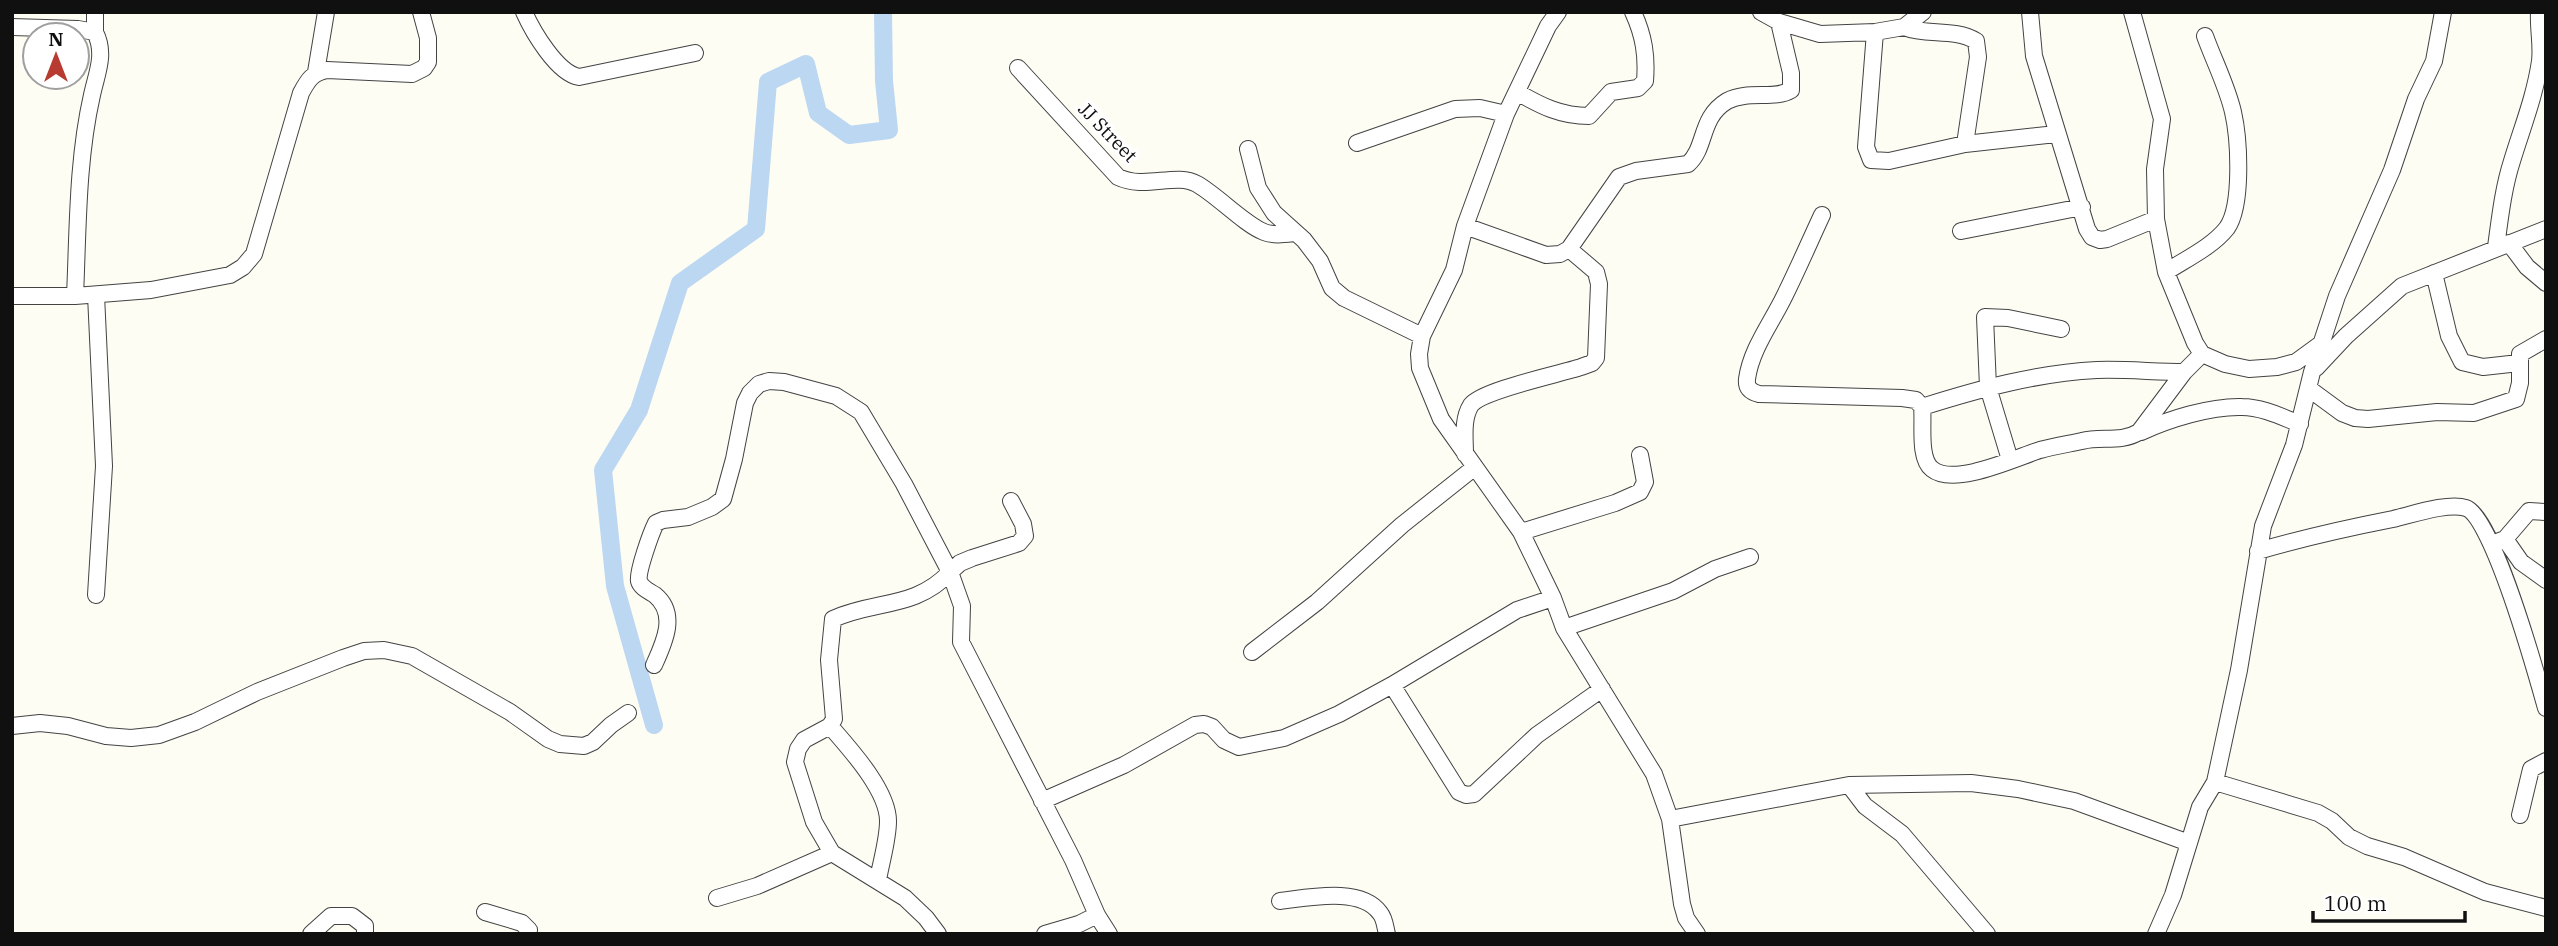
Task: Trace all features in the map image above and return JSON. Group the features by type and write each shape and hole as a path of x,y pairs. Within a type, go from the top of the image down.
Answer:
{"street":[{"path":"75,296 81,170 91,97 102,56 101,43 95,32 94,12"},
{"path":"316,72 326,12"},
{"path":"12,296 75,296 151,290 230,275 243,267 254,254 258,243 300,93 309,78 316,72 327,70 412,74 418,72 428,62 429,51 421,12"},
{"path":"524,12 557,63 570,75 589,75 695,52"},
{"path":"1558,12 1548,26 1506,114 1465,226 1454,270 1422,337 1420,368 1441,419 1521,532 1553,598 1564,628 1654,774 1670,818 1682,904 1686,918 1697,934"},
{"path":"1517,92 1556,112 1569,116 1589,116 1611,92 1638,88 1645,81 1647,57 1633,12"},
{"path":"1761,12 1779,22 1820,34 1875,32 1904,27 1923,32 1957,34 1976,41 1978,57 1965,144"},
{"path":"1904,27 1923,12"},
{"path":"2030,12 2034,56 2087,229 2092,237 2100,240 2156,219"},
{"path":"2132,12 2162,119 2155,169 2156,219 2166,272 2195,343 2202,354 2225,364 2249,369 2277,367 2296,362 2322,343"},
{"path":"2156,934 2173,895 2200,807 2215,782 2239,670 2263,526 2300,424 2310,380 2342,285 2392,170 2416,99 2434,61 2443,12"},
{"path":"2539,12 2540,64 2530,108 2511,163 2501,203 2502,245 2546,283"},
{"path":"1465,226 1546,255 1560,254 1569,249 1619,177 1636,171 1688,164 1698,151 1704,129 1715,110 1728,100 1791,90 1791,73 1779,22"},
{"path":"12,27 95,32"},
{"path":"1875,32 1866,147 1871,160 1889,161 1965,144 2056,134"},
{"path":"2166,272 2216,239 2228,226 2236,194 2238,146 2233,111 2205,36"},
{"name":"JJ Street","path":"1018,68 1118,177 1131,183 1177,180 1195,183 1263,232 1281,235 1296,233"},
{"path":"1357,143 1455,109 1480,107 1506,114"},
{"path":"1248,149 1258,188 1274,213 1304,240 1320,261 1332,288 1364,309 1422,337"},
{"path":"1961,232 2082,207"},
{"path":"1822,215 1757,346 1747,380 1751,392 1902,397 1916,400 1922,407 1922,437 1926,461 1933,470 1946,474 1966,474 2041,450 2087,439 2132,436 2164,421 2242,407 2263,410 2300,424"},
{"path":"2310,380 2346,336 2402,286 2546,229"},
{"path":"1470,460 1465,423 1470,407 1476,400 1492,392 1581,367 1592,363 1596,358 1599,284 1596,272 1569,249"},
{"path":"2434,273 2449,336 2462,362 2483,367 2519,363"},
{"path":"96,295 104,455 96,595"},
{"path":"2010,460 1988,387 1986,317 2008,318 2062,329"},
{"path":"2310,380 2342,413 2355,418 2437,412 2474,413 2516,398 2520,383 2520,354 2546,339"},
{"path":"2139,432 2184,372 2202,354"},
{"path":"1922,407 1988,387 2039,377 2097,370 2184,372"},
{"path":"654,665 666,638 668,619 663,602 641,586 638,579 656,523 688,517 723,499 745,403 750,393 760,384 769,381 784,382 836,396 861,412 904,484 950,572 962,606 961,642 1073,860 1097,915 1109,934"},
{"path":"1521,532 1615,503 1640,492 1645,482 1640,455"},
{"path":"1252,652 1317,601 1470,460"},
{"path":"938,934 905,898 832,853 814,822 795,762 798,749 804,740 830,726 834,719 829,660 833,619 846,613 908,600 928,592 960,563 1022,540 1026,532 1011,501"},
{"path":"2258,551 2348,527 2430,510 2464,507 2471,510 2521,562 2546,580"},
{"path":"2499,542 2529,511 2546,512"},
{"path":"2499,542 2546,708"},
{"path":"1564,628 1673,591 1715,569 1750,557"},
{"path":"1042,801 1124,765 1195,725 1212,727 1224,740 1238,747 1284,738 1339,714 1392,685 1517,610 1553,598"},
{"path":"12,726 40,723 68,726 106,736 131,738 159,735 343,658 364,651 384,650 412,656 510,712 548,739 561,744 584,746 593,742 611,724 628,713"},
{"path":"1392,685 1459,792 1466,795 1474,794 1537,736 1602,689"},
{"path":"830,726 861,761 883,801 888,821 878,880"},
{"path":"2520,815 2531,769 2546,761"},
{"path":"2215,782 2318,813 2367,846 2404,857 2485,892 2546,908"},
{"path":"1670,818 1849,785 1970,783 2018,789 2074,801 2189,844"},
{"path":"1849,785 1865,806 1902,834 1987,934"},
{"path":"717,898 757,886 832,853"},
{"path":"1280,901 1346,896 1365,901 1383,915 1387,934"},
{"path":"485,912 522,923 529,930 528,934"},
{"path":"1045,934 1071,927 1097,915"},
{"path":"311,934 331,916 352,916 365,926 365,934"}],"waterway":[{"path":"654,725 615,586 603,470 639,410 680,283 756,229 768,82 806,64 818,113 849,135 889,130 884,81 883,12"}]}
